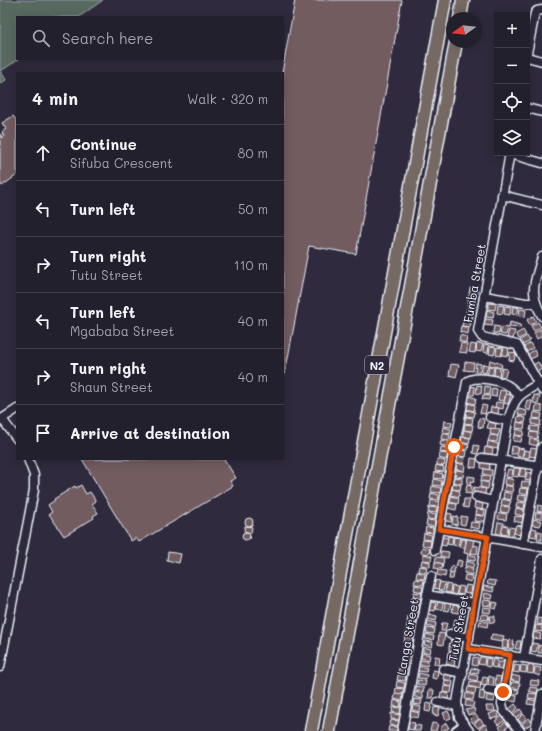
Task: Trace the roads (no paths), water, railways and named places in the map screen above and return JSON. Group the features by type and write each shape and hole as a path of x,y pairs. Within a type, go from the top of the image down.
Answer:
{"highway":[{"name":"N2","path":"311,731 445,0"},
{"path":"461,12 463,0"},
{"name":"N2","path":"329,731 455,48"}],"street":[{"path":"528,48 535,14 537,11 542,10"},
{"path":"530,58 542,61"},
{"path":"530,109 542,112"},
{"name":"Fumba Street","path":"510,156 478,330 479,335 484,338 517,345 541,385"},
{"path":"517,156 542,163"},
{"path":"502,195 542,206"},
{"path":"542,257 534,287 535,303 542,316"},
{"path":"484,296 526,303 535,303"},
{"path":"434,550 467,382 475,378 500,382 508,386 519,395 541,385"},
{"name":"Tutu Street","path":"457,706 468,649 474,603 488,537 508,421 519,395"},
{"path":"16,410 1,419 16,438"},
{"path":"490,417 508,421"},
{"path":"523,544 540,466 542,447"},
{"path":"482,458 501,459 540,466"},
{"path":"0,667 34,490 34,475 28,460"},
{"path":"476,497 493,501"},
{"path":"439,529 542,547"},
{"path":"524,658 542,559"},
{"path":"427,595 431,576"},
{"name":"Langa Street","path":"402,731 427,595 474,603"},
{"path":"450,634 469,638"},
{"path":"468,649 542,661"},
{"path":"510,655 503,692 502,707 520,731"},
{"path":"443,669 463,673"},
{"path":"488,690 503,692"},
{"path":"535,731 542,694"},
{"path":"438,702 457,706 459,717 467,728 456,731"}]}
